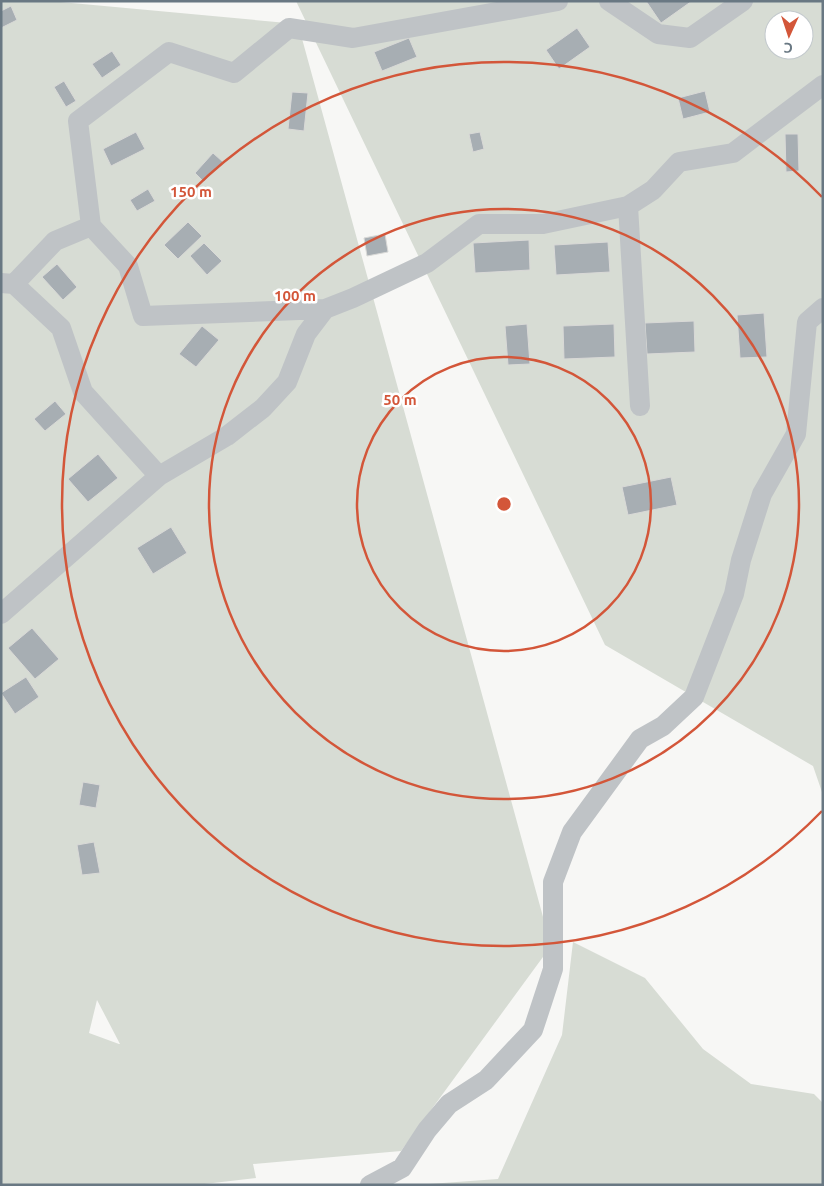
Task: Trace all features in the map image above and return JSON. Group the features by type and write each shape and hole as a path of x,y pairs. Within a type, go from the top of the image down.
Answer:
{"lane":[{"path":"558,1 353,38 289,28 234,73 169,52 78,122 91,226 128,266 143,316 325,308 353,298 427,263 479,224 543,224 628,206 653,190 680,162 733,153 823,85"},
{"path":"609,1 658,34 690,38 742,1"},
{"path":"628,206 640,406"},
{"path":"91,226 55,241 8,283 61,328 83,392 159,476"},
{"path":"1,614 159,476 227,436 263,408 287,382 306,334 325,308"},
{"path":"370,1185 402,1168 427,1130 449,1104 486,1080 533,1030 553,969 553,882 572,832 640,739 663,726 694,697 734,594 741,560 762,494 796,434 807,322 823,308"}],"shaded area":[{"path":"1,1 50,1 298,24 551,946 401,1151 253,1164 256,1178 196,1185 1,1185","holes":["97,1000 120,1044 89,1033"]},
{"path":"296,1 823,1 823,795 813,766 605,645"},
{"path":"573,942 645,978 703,1049 751,1084 814,1094 823,1103 823,1185 415,1185 498,1179 562,1035"}],"building":[{"path":"646,1 692,1 661,23"},
{"path":"11,6 17,20 1,28 1,11"},
{"path":"577,28 590,47 559,69 546,50"},
{"path":"409,38 417,57 382,71 374,52"},
{"path":"112,51 121,65 102,78 92,64"},
{"path":"64,81 76,101 66,107 54,87"},
{"path":"705,91 710,112 683,119 678,98"},
{"path":"292,92 308,93 304,131 288,129"},
{"path":"136,132 145,149 111,166 103,149"},
{"path":"480,132 484,149 473,152 469,134"},
{"path":"785,134 798,134 799,171 786,172"},
{"path":"213,153 223,162 204,182 195,173"},
{"path":"148,189 155,201 137,211 130,200"},
{"path":"188,222 202,236 178,259 164,245"},
{"path":"385,234 388,252 367,256 364,238"},
{"path":"529,240 530,270 475,273 473,243"},
{"path":"608,242 610,272 556,275 554,245"},
{"path":"204,243 222,261 207,275 190,256"},
{"path":"57,264 77,287 63,300 42,277"},
{"path":"764,313 767,357 740,358 737,315"},
{"path":"694,321 695,352 647,354 645,323"},
{"path":"527,324 530,364 508,365 505,326"},
{"path":"614,324 615,357 564,359 563,326"},
{"path":"202,326 219,340 196,367 179,354"},
{"path":"55,401 66,414 45,431 34,419"},
{"path":"98,454 118,478 88,502 68,479"},
{"path":"671,477 677,505 628,515 622,487"},
{"path":"171,527 187,553 153,574 137,548"},
{"path":"32,628 59,659 35,679 8,648"},
{"path":"26,677 39,697 15,714 1,693"},
{"path":"83,782 100,785 96,808 79,805"},
{"path":"94,842 100,873 82,875 77,845"}]}
